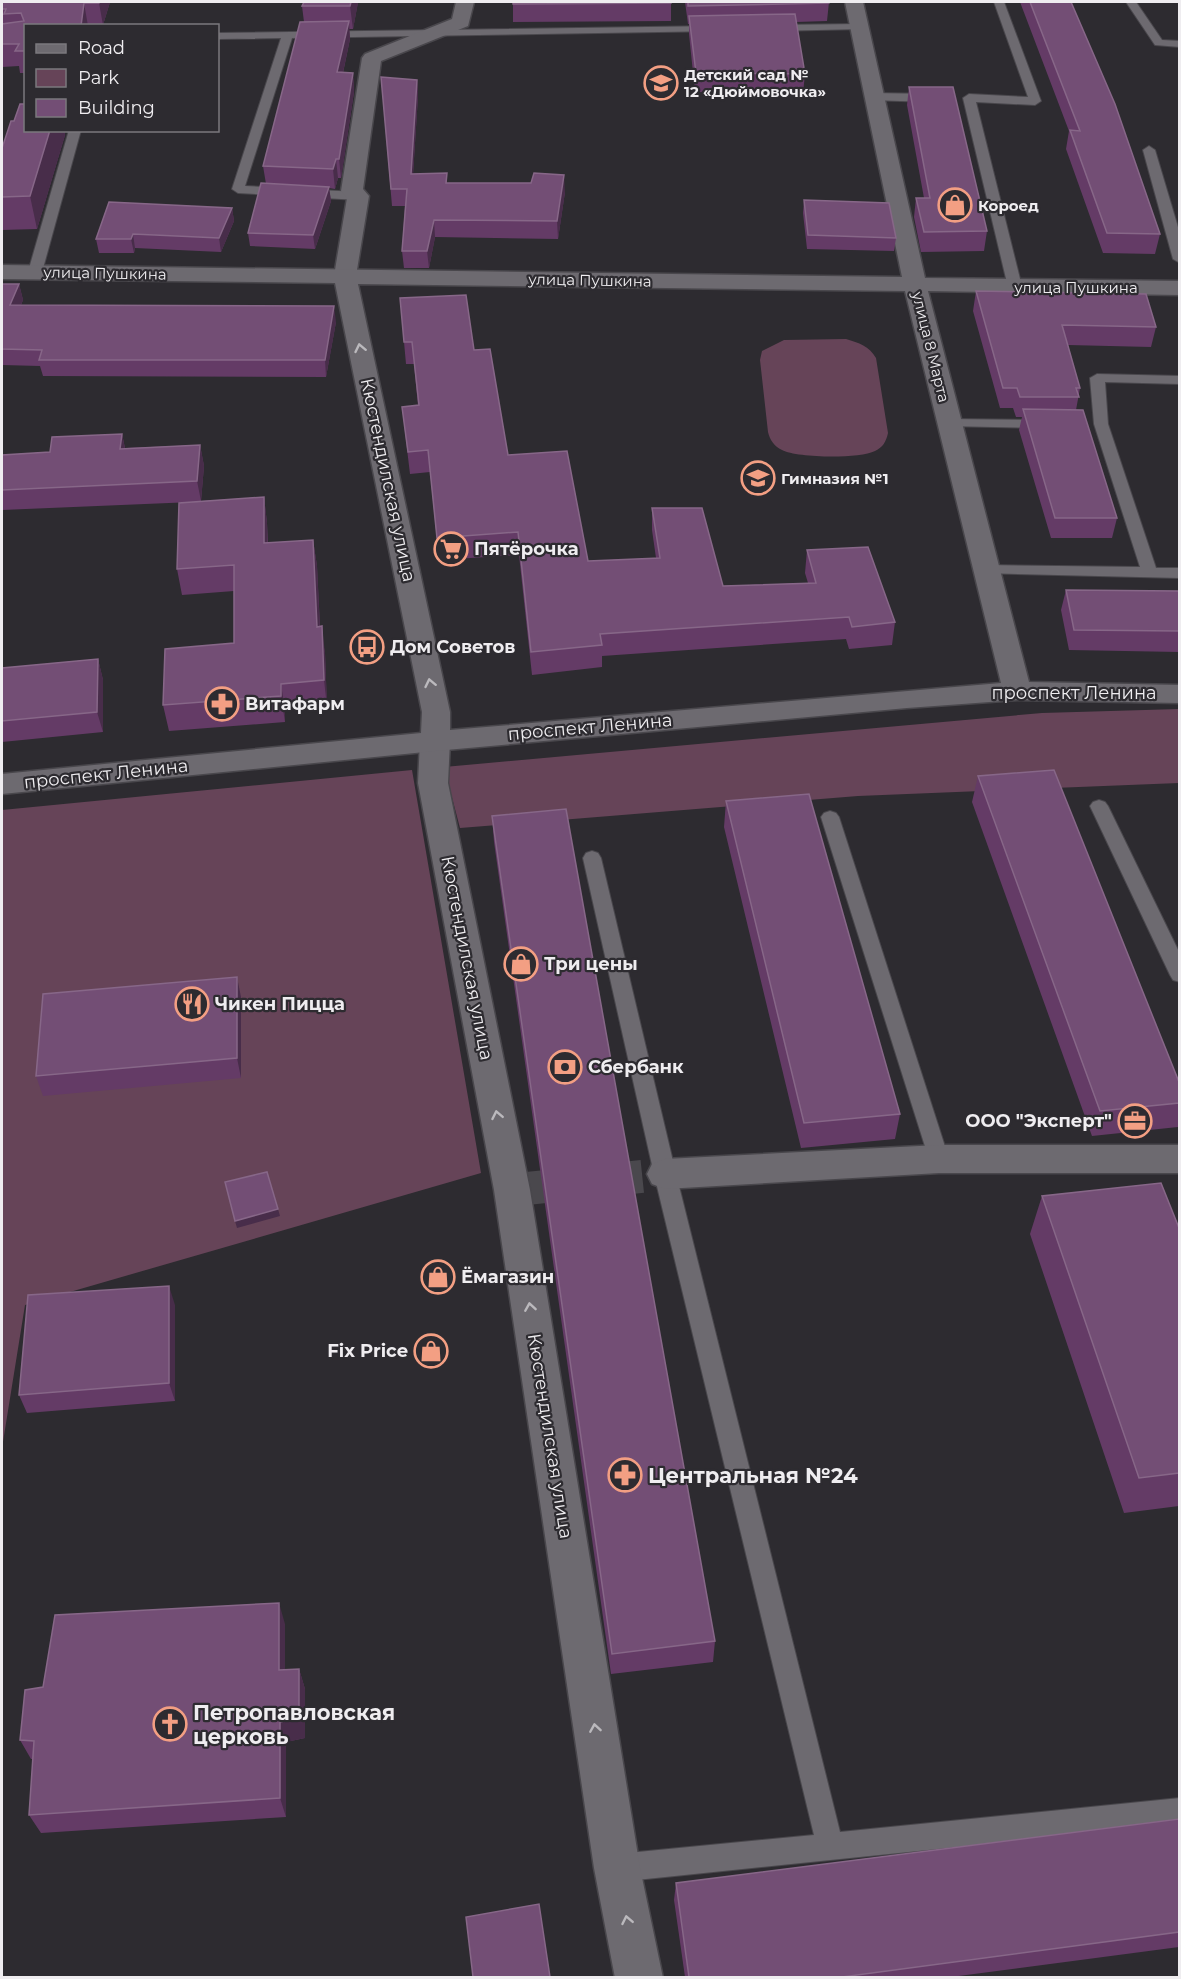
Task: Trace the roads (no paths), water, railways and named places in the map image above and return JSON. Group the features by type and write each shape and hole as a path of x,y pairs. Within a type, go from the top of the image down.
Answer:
{"street":[{"name":"Кюстендилская улица","path":"465,2 460,22 372,58 352,191 358,196 345,276 436,712 433,783 512,1190 617,1868 639,1977"},
{"name":"улица 8 Марта","path":"854,2 872,97 916,286 1017,691"},
{"name":"улица Пушкина","path":"2,272 1179,288"},
{"name":"проспект Ленина","path":"2,784 435,741 1017,691 1179,694"},
{"path":"665,1174 939,1159 1179,1159"}],"lane":[{"path":"872,97 1035,101 999,2"},
{"path":"1131,2 1159,43 1179,44"},
{"path":"764,28 859,27"},
{"path":"219,36 728,29"},
{"path":"288,34 238,189 358,196"},
{"path":"958,98 1015,286"},
{"path":"35,272 74,132"},
{"path":"1149,150 1179,259"},
{"path":"1149,572 1095,424 1097,378 1179,380"},
{"path":"950,423 1066,424"},
{"path":"987,570 1179,573"},
{"path":"1099,806 1179,975"},
{"path":"830,817 939,1159"},
{"path":"592,858 665,1174 830,1846"},
{"path":"617,1868 1179,1811"}],"tunnel":[{"path":"512,1190 665,1174"}],"place":[{"name":"Детский сад № 12 «Дюймовочка»","path":"661,83"},
{"name":"Короед","path":"955,205"},
{"name":"Гимназия №1","path":"758,478"},
{"name":"Пятёрочка","path":"451,549"},
{"name":"Дом Советов","path":"367,647"},
{"name":"Витафарм","path":"222,704"},
{"name":"Три цены","path":"521,964"},
{"name":"Чикен Пицца","path":"192,1004"},
{"name":"Сбербанк","path":"565,1067"},
{"name":"ООО \"Эксперт\"","path":"1135,1121"},
{"name":"Ёмагазин","path":"438,1277"},
{"name":"Fix Price","path":"431,1351"},
{"name":"Центральная №24","path":"625,1475"},
{"name":"Петропавловская церковь","path":"170,1724"}]}
